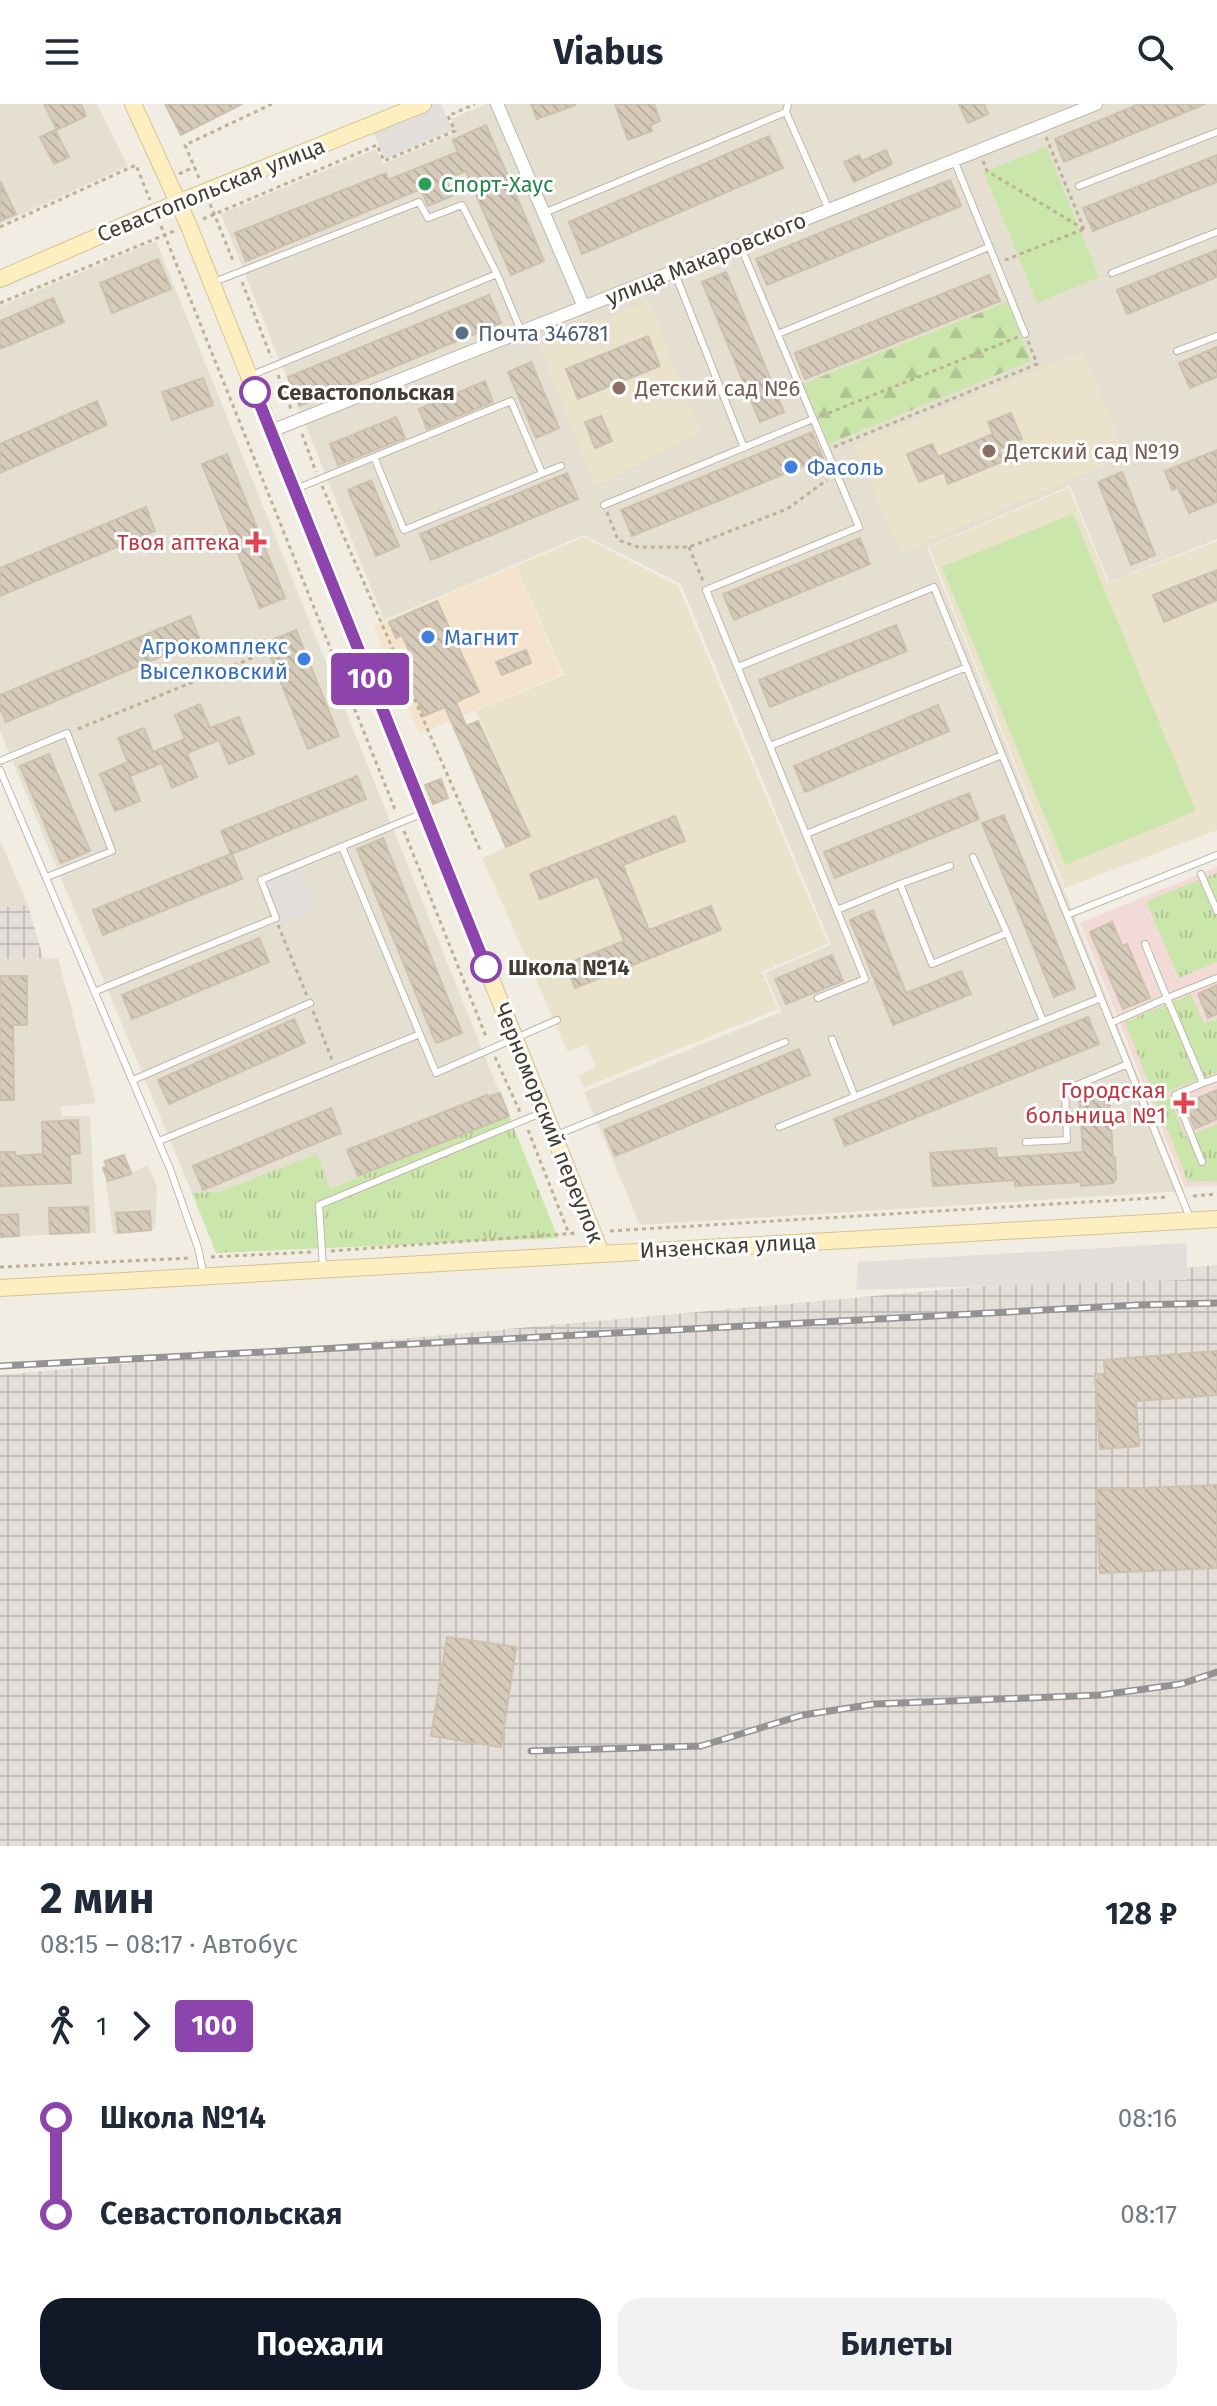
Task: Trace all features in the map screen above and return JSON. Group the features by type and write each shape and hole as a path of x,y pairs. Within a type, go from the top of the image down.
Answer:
{"street":[{"name":"Черноморский переулок","path":"133,104 188,224 601,1253"},
{"name":"Севастопольская улица","path":"0,279 155,212 423,104"},
{"path":"497,104 584,307"},
{"name":"улица Макаровского","path":"271,431 1096,104"},
{"name":"Инзенская улица","path":"0,1288 1217,1219"}],"lane":[{"path":"544,213 787,108 829,210"},
{"path":"1079,186 1217,132"},
{"path":"954,160 1025,334"},
{"path":"210,283 419,202 428,218 462,205 497,274 521,332"},
{"path":"1112,273 1217,232"},
{"path":"740,245 859,527 706,590 865,979 818,998"},
{"path":"778,334 989,247"},
{"path":"674,271 744,448"},
{"path":"249,377 497,274"},
{"path":"1177,351 1217,336"},
{"path":"294,490 511,401 542,473"},
{"path":"604,505 813,419"},
{"path":"374,457 404,530 561,466"},
{"path":"738,667 934,587 1191,1220"},
{"path":"770,746 967,667"},
{"path":"0,761 67,733 112,851 47,877"},
{"path":"806,834 1002,755"},
{"path":"0,770 159,1141 198,1248 204,1276"},
{"path":"96,991 276,918 261,880 425,813"},
{"path":"342,847 436,1073 557,1020"},
{"path":"1067,915 1217,855"},
{"path":"973,857 1043,1021"},
{"path":"837,910 950,866"},
{"path":"1201,874 1217,911"},
{"path":"900,884 932,964 1007,933"},
{"path":"1145,944 1203,1083"},
{"path":"1111,1023 1217,978"},
{"path":"779,1127 1101,998"},
{"path":"133,1080 310,1003"},
{"path":"159,1141 420,1034"},
{"path":"832,1039 855,1097"},
{"path":"554,1136 785,1042"},
{"path":"1026,1142 1067,1140 1065,1090 1128,1064"},
{"path":"1202,1162 1175,1095 1217,1078"},
{"path":"323,1268 319,1205 545,1112"}],"path":[{"path":"272,104 185,145 319,480 480,850"},
{"path":"0,303 377,145 384,161 455,131 448,116 475,104"},
{"path":"1046,136 1084,229"},
{"path":"983,161 987,171 1084,229"},
{"path":"0,227 136,165 491,1048 524,1120 569,1234"},
{"path":"996,264 1084,229"},
{"path":"813,419 1025,334 1037,364 827,450"},
{"path":"604,505 618,540 638,547 689,547 787,509 836,473"},
{"path":"689,547 706,590"},
{"path":"67,733 252,658"}],"shaded area":[{"path":"0,104 97,104 128,166 0,224"},
{"path":"423,104 441,104 453,130 385,159 370,125"},
{"path":"486,104 1217,104 1217,539 1109,582 1070,486 927,547 1184,1191 640,1225 584,1092 781,1012 765,973 831,945 681,584 584,535 384,620 221,214 376,149 383,164 456,133 451,119"},
{"path":"156,241 509,1116 330,1189 317,1155 222,1191 192,1193 0,731 0,306"},
{"name":"Детский сад №6","path":"649,301 700,432 595,487 539,345"},
{"name":"Детский сад №19","path":"1084,351 1125,456 901,553 854,445"},
{"path":"1069,488 1108,583 1217,541 1217,830 1065,888 929,547"},
{"name":"Школа №14","path":"584,537 678,586 828,944 762,972 778,1009 583,1088 578,1076 596,1067 586,1045 568,1052 482,858 531,836 476,711 564,675 516,566"},
{"path":"515,566 562,674 419,734 373,626"},
{"path":"0,840 28,905 0,908"},
{"path":"299,866 316,910 278,924 261,880"},
{"name":"Городская больница №1","path":"1217,867 1217,1186 1185,1187 1080,923"},
{"path":"28,905 43,958 0,959 0,908"},
{"path":"58,958 96,1103 60,1107 62,1116 90,1116 96,1233 0,1237 0,959"},
{"path":"124,1154 133,1172 148,1165 157,1187 155,1229 113,1234 103,1161"},
{"path":"1187,1243 1187,1280 856,1290 858,1262"},
{"path":"1217,1265 1217,1846 0,1846 0,1375"}],"green space":[{"path":"1046,147 1099,277 1037,303 984,172"},
{"path":"1007,302 1031,361 829,444 803,384"},
{"path":"1073,514 1196,811 1065,865 942,567"},
{"path":"1217,873 1217,962 1179,978 1146,901"},
{"path":"1191,994 1204,1023 1217,1019 1217,1072 1167,1092 1186,1137 1217,1124 1217,1181 1188,1182 1125,1022"},
{"path":"509,1116 558,1238 216,1253 192,1193 222,1191 317,1154 330,1189"}],"building":[{"path":"44,104 81,104 86,116 57,130"},
{"path":"165,104 242,104 181,135"},
{"path":"531,104 574,104 575,105 537,119"},
{"path":"615,104 654,104 660,121 650,125 652,131 628,140"},
{"path":"959,104 984,104 988,114 968,123"},
{"path":"1139,104 1205,104 1064,162 1055,139"},
{"path":"486,125 544,261 511,275 466,171 446,179 452,196 428,206 421,189 246,261 235,233 386,173 388,180 458,152 453,140"},
{"path":"55,130 69,157 54,164 40,137"},
{"path":"769,136 783,168 582,254 569,222"},
{"path":"886,150 892,164 854,182 844,162 859,155 862,161"},
{"path":"1217,155 1217,182 1093,231 1083,208"},
{"path":"950,180 961,206 767,285 756,259"},
{"path":"0,181 16,214 0,221"},
{"path":"1217,250 1217,277 1127,314 1117,290"},
{"path":"158,259 171,289 112,313 100,283"},
{"path":"726,272 784,412 760,422 702,282"},
{"path":"989,275 1000,301 805,379 795,353"},
{"path":"489,295 501,323 299,406 288,377"},
{"path":"53,298 64,322 0,349 0,321"},
{"path":"648,336 660,366 578,399 566,369"},
{"path":"1217,347 1217,377 1190,388 1179,363"},
{"path":"531,362 559,428 536,438 508,372"},
{"path":"203,378 213,405 172,420 162,392"},
{"path":"485,381 493,402 427,429 419,409"},
{"path":"97,401 107,425 0,473 0,444"},
{"path":"1011,413 1022,439 999,449 1004,461 948,484 944,472 919,482 907,454 932,444 938,457 993,434 988,422"},
{"path":"601,416 612,441 595,448 585,422"},
{"path":"396,417 405,438 338,465 330,444"},
{"path":"812,432 823,458 632,536 621,510"},
{"path":"1217,450 1217,502 1189,513 1178,487 1172,490 1165,471"},
{"path":"227,454 285,598 260,608 202,464"},
{"path":"1122,472 1155,555 1131,565 1098,482"},
{"path":"567,473 578,499 431,560 420,534"},
{"path":"371,480 399,546 376,556 348,490"},
{"path":"146,507 155,531 0,596 0,568"},
{"path":"860,538 870,564 734,620 723,594"},
{"path":"1217,570 1217,600 1164,622 1153,595"},
{"path":"437,601 479,692 456,702 466,726 478,721 530,836 506,847 445,707 424,716 401,664 413,659 402,635 396,638 389,622"},
{"path":"190,616 200,640 6,722 0,708 0,695"},
{"path":"896,625 907,651 770,707 759,680"},
{"path":"296,630 339,736 308,749 265,643"},
{"path":"526,650 531,663 502,675 496,662"},
{"path":"200,704 210,728 239,717 254,754 229,764 219,740 187,753 197,777 172,788 162,763 130,776 140,801 115,811 100,774 128,762 118,738 144,728 153,752 185,739 175,715"},
{"path":"938,705 949,731 805,792 794,766"},
{"path":"49,754 90,851 61,863 20,766"},
{"path":"357,776 366,799 232,854 242,879 103,935 93,910 231,854 221,831"},
{"path":"441,779 448,798 433,804 425,785"},
{"path":"969,793 979,819 835,878 824,852"},
{"path":"1004,815 1075,988 1054,997 982,823"},
{"path":"675,816 685,841 623,865 649,930 711,906 721,930 575,988 566,964 624,941 598,876 540,899 530,874"},
{"path":"383,838 462,1033 436,1043 357,849"},
{"path":"873,910 906,993 961,971 971,994 893,1025 850,920"},
{"path":"1112,922 1122,946 1127,944 1150,998 1123,1009 1090,932"},
{"path":"259,938 269,962 132,1019 122,995"},
{"path":"832,955 843,981 786,1004 775,979"},
{"path":"0,976 27,976 27,1025 13,1025 14,1100 0,1100"},
{"path":"1217,985 1217,1014 1208,1018 1198,994"},
{"path":"1088,1017 1099,1044 845,1146 834,1119"},
{"path":"294,1019 305,1043 169,1104 158,1080"},
{"path":"799,1049 810,1075 615,1156 604,1130"},
{"path":"1217,1090 1217,1119 1195,1129 1185,1103"},
{"path":"500,1093 509,1116 358,1176 347,1150 487,1095"},
{"path":"1109,1094 1116,1179 1113,1183 1015,1186 1015,1180 933,1186 930,1153 996,1148 997,1158 1083,1152 1079,1096"},
{"path":"331,1108 341,1133 203,1190 193,1166"},
{"path":"78,1120 80,1153 70,1154 71,1183 0,1186 0,1152 15,1152 15,1156 43,1154 42,1122"},
{"path":"124,1155 131,1174 108,1181 103,1168 107,1167 105,1161"},
{"path":"88,1207 89,1232 50,1234 49,1208"},
{"path":"150,1211 151,1230 118,1233 116,1213"},
{"path":"18,1214 19,1236 0,1237 0,1215"},
{"path":"1217,1351 1217,1395 1136,1401 1139,1446 1100,1449 1095,1374 1105,1374 1104,1360"},
{"path":"1217,1485 1217,1568 1100,1573 1096,1490"},
{"path":"447,1637 516,1647 501,1747 431,1736"}],"railway":[{"path":"0,1366 1217,1303"},
{"path":"531,1751 701,1746 803,1715 875,1704 1101,1695 1181,1684 1217,1672"}],"bus line":[{"name":"100","path":"255,392 486,967"}],"place":[{"name":"Спорт-Хаус","path":"425,184"},
{"name":"Почта 346781","path":"462,333"},
{"name":"Детский сад №6","path":"619,388"},
{"name":"Севастопольская","path":"255,392"},
{"name":"Детский сад №19","path":"989,451"},
{"name":"Фасоль","path":"791,467"},
{"name":"Твоя аптека","path":"256,542"},
{"name":"Магнит","path":"428,637"},
{"name":"Агрокомплекс Выселковский","path":"304,659"},
{"name":"Школа №14","path":"486,967"},
{"name":"Городская больница №1","path":"1184,1103"}]}
